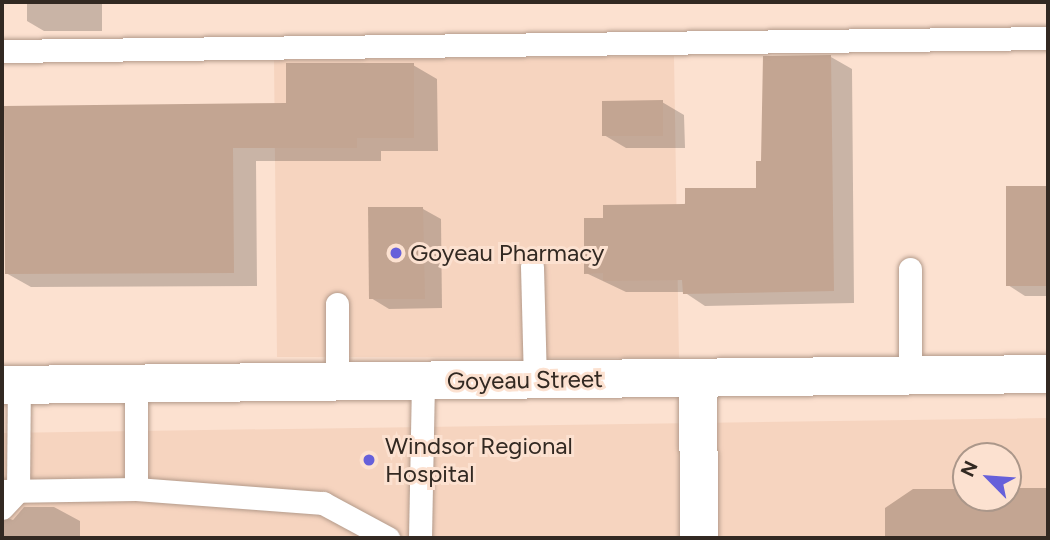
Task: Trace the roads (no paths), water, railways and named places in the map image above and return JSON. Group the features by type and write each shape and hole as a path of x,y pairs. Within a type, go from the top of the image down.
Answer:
{"street":[{"name":"Goyeau Street","path":"10,385 1048,374"},
{"path":"698,378 699,538"}],"lane":[{"path":"2,51 1048,38"},
{"path":"532,267 535,380"},
{"path":"910,269 910,376"},
{"path":"337,304 337,382"},
{"path":"420,538 422,381"},
{"path":"136,384 136,489"},
{"path":"2,508 10,491 10,385"},
{"path":"10,491 136,489 323,503 388,538"}],"place":[{"name":"Goyeau Pharmacy","path":"396,253"},
{"name":"Windsor Regional Hospital","path":"369,460"}]}
